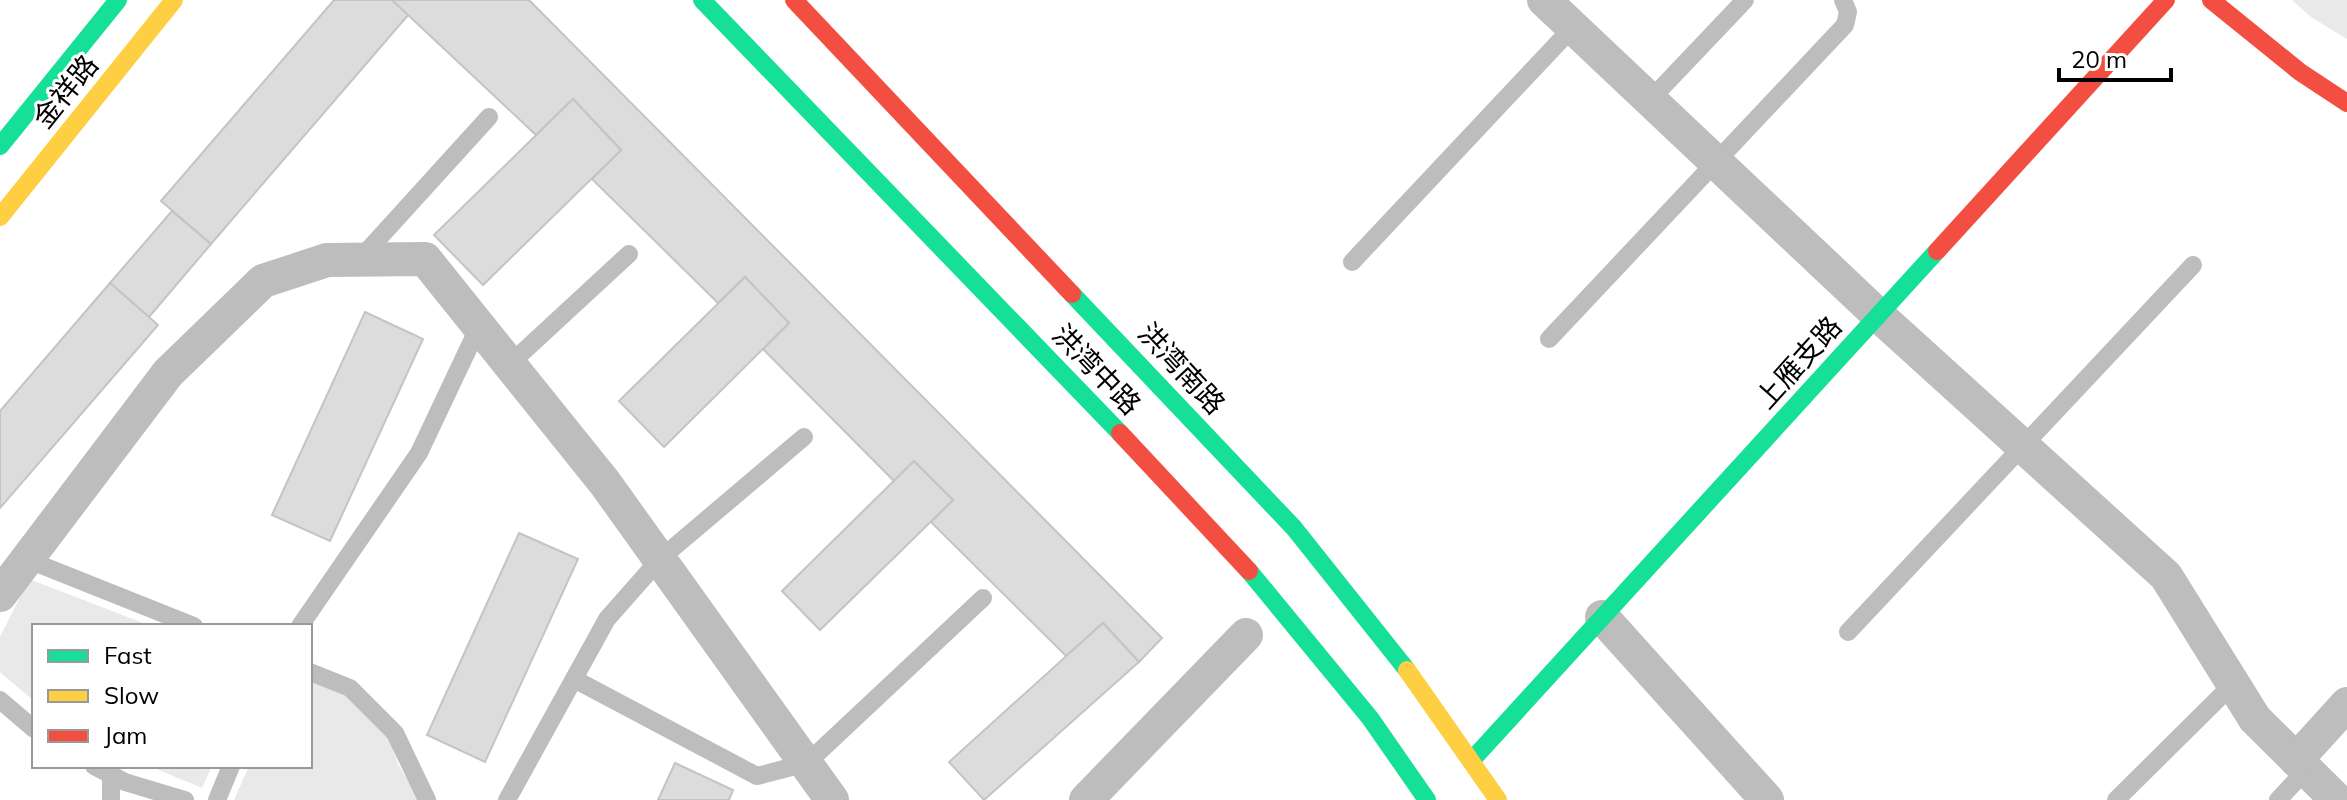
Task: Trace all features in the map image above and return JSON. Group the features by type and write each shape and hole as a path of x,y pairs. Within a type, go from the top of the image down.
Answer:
{"main road":[{"name":"金祥路","path":"0,146 118,0"},
{"name":"金祥路","path":"0,217 174,0"},
{"name":"洪湾中路","path":"702,0 1223,540 1370,718 1427,800"},
{"name":"洪湾南路","path":"794,0 1294,528 1396,655 1498,800"},
{"name":"上雁支路","path":"1471,761 2166,0"},
{"path":"2211,0 2300,72 2347,103"}],"street":[{"path":"1544,0 1878,315 2166,576 2255,719 2337,800"},
{"path":"0,595 168,373 263,281 327,260 425,259 511,363 660,559 807,763 829,799"},
{"path":"1602,617 1767,800"},
{"path":"1086,800 1246,635"},
{"path":"2301,765 2347,704"}],"lane":[{"path":"1650,100 1745,0"},
{"path":"1549,339 1845,25 1848,12 1843,0"},
{"path":"1352,262 1573,27"},
{"path":"359,260 489,117"},
{"path":"511,363 629,254"},
{"path":"1848,632 2193,265"},
{"path":"301,624 419,453 480,324"},
{"path":"507,800 607,619 660,559 804,437"},
{"path":"26,559 189,624"},
{"path":"574,679 757,776 807,763 983,598"},
{"path":"312,673 350,688 395,733 427,800"},
{"path":"2116,800 2232,685"},
{"path":"0,700 32,727"},
{"path":"2278,800 2301,765"},
{"path":"217,800 230,768"},
{"path":"102,770 111,800"},
{"path":"102,770 185,800"}],"shaded area":[{"path":"2292,0 2347,0 2347,39 2311,17"},
{"path":"29,579 146,624 32,624 32,699 0,672 0,637"},
{"path":"312,679 343,692 388,734 398,764 419,800 234,800 248,768 312,768"},
{"path":"154,768 211,768 202,788"}],"building":[{"path":"334,0 392,0 409,14 211,244 161,201"},
{"path":"392,0 529,0 1162,638 1139,662 1103,623 1066,656 931,522 953,500 914,461 894,481 763,349 789,323 745,277 718,303 592,179 621,150 573,99 536,135"},
{"path":"573,99 621,150 483,285 434,235"},
{"path":"172,211 211,244 149,317 110,283"},
{"path":"745,277 789,323 664,447 619,401"},
{"path":"110,283 158,325 0,508 0,411"},
{"path":"365,312 423,339 330,541 272,515"},
{"path":"914,461 953,500 820,630 782,591"},
{"path":"519,533 578,559 485,762 427,735"},
{"path":"1103,623 1139,662 984,800 949,762"},
{"path":"675,763 733,790 729,800 658,800"}],"traffic: fast":[{"path":"0,146 118,0"},
{"path":"702,0 1120,433"},
{"path":"1471,761 1937,251"},
{"path":"1072,294 1294,528 1407,670"},
{"path":"1249,571 1370,718 1427,800"}],"traffic: slow":[{"path":"0,217 174,0"},
{"path":"1407,670 1498,800"}],"traffic: jam":[{"path":"794,0 1072,294"},
{"path":"1937,251 2166,0"},
{"path":"2211,0 2300,72 2347,103"},
{"path":"1120,433 1249,571"}]}
